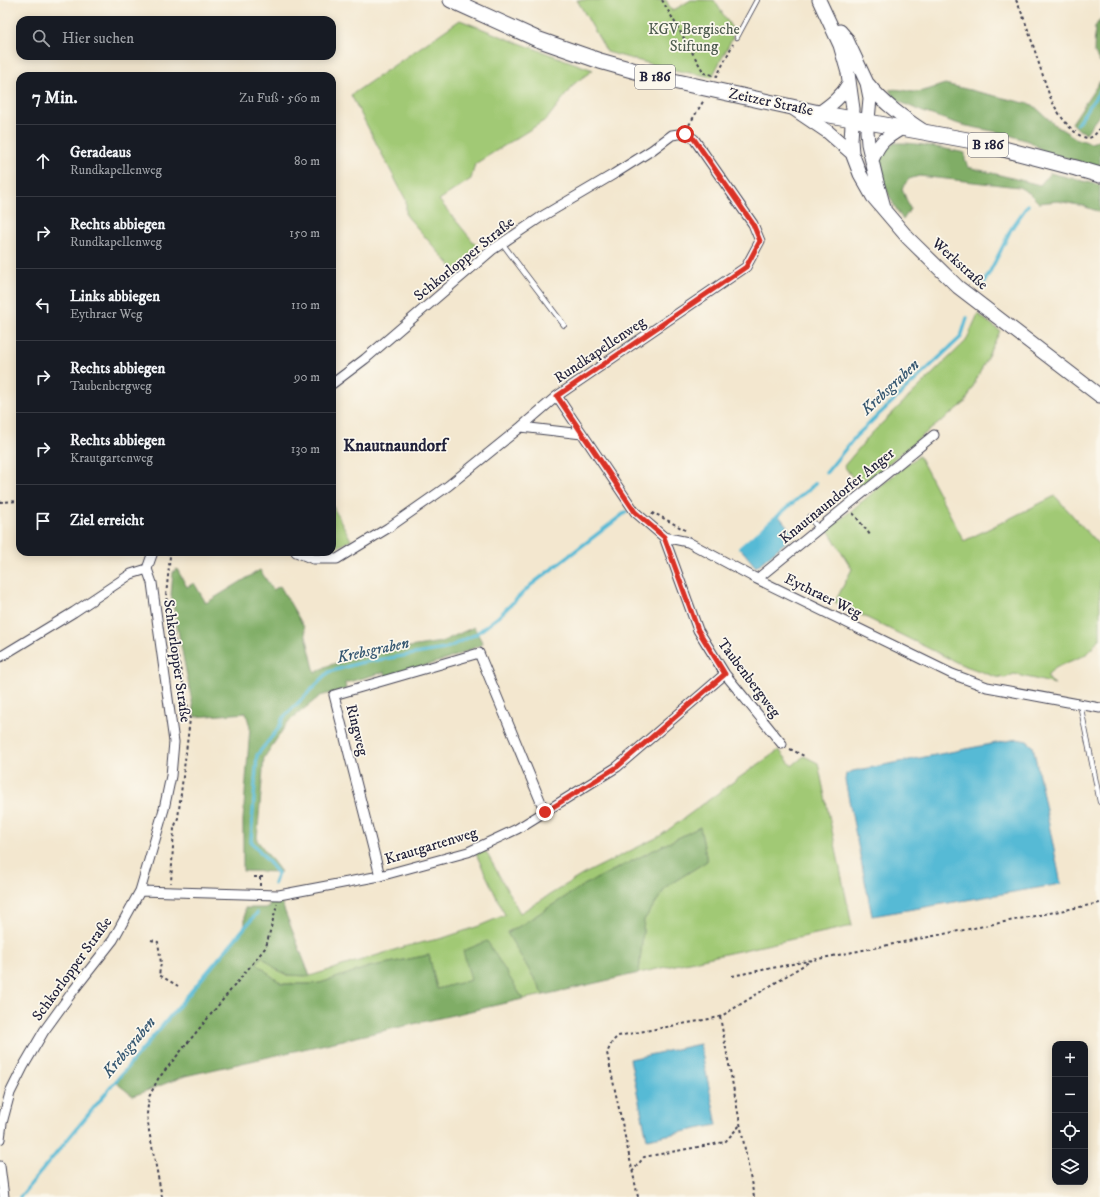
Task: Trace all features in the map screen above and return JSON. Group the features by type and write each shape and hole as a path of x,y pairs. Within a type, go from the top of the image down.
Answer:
{"main road":[{"name":"Zeitzer Straße","path":"451,0 537,39 600,61 664,79 789,106 973,141 1100,175"},
{"name":"Werkstraße","path":"819,0 840,45 848,73 852,97 852,153 860,174 873,197 908,238 958,287 1100,396"},
{"path":"826,15 846,38 867,84 870,98 868,144 886,211"},
{"path":"819,112 830,106 838,99 849,83"},
{"path":"867,84 876,95 892,109 924,132"},
{"path":"789,106 828,132 852,153"},
{"path":"872,160 879,145 889,136 902,128"}],"street":[{"name":"Schkorlopper Straße","path":"336,381 365,359 492,250 540,217 646,154 672,135 685,134"},
{"name":"Rundkapellenweg","path":"306,556 313,559 337,559 388,528 448,486 557,396 746,267 760,241 753,224 694,139 685,134"},
{"name":"Eythraer Weg","path":"557,396 635,512 664,537 688,542 757,579 952,674 987,687 1100,708"},
{"path":"521,427 582,434"},
{"name":"Knautnaundorfer Anger","path":"757,579 934,435"},
{"name":"Taubenbergweg","path":"664,537 698,630 725,674 782,744"},
{"path":"0,657 74,612 132,574 147,569 152,556"},
{"name":"Schkorlopper Straße","path":"0,1139 2,1123 10,1093 23,1067 48,1025 112,940 140,891 164,809 171,776 174,742 152,583 147,569"},
{"name":"Ringweg","path":"380,876 334,695 479,653 545,812"},
{"name":"Krautgartenweg","path":"140,891 279,895 380,876 468,852 517,829 617,767 725,674"},
{"path":"0,1166 4,1197"}],"lane":[{"path":"737,37 757,0"},
{"path":"502,243 564,325"},
{"path":"809,517 819,529"},
{"path":"1080,704 1100,802"}],"path":[{"path":"662,0 704,72 717,76 737,37"},
{"path":"1016,0 1023,14 1054,105 1069,127 1078,135 1089,138 1093,136 1100,128"},
{"path":"685,134 705,98"},
{"path":"0,502 16,501"},
{"path":"847,506 871,536"},
{"path":"782,744 804,756"},
{"path":"254,877 265,877"},
{"path":"162,1197 149,1131 147,1114 149,1097 158,1079 266,948 279,895"},
{"path":"732,976 1100,903"},
{"path":"151,940 158,942 161,963 159,975 178,986"},
{"path":"638,1197 607,1053 612,1042 618,1036 720,1017 812,960"},
{"path":"720,1017 754,1197"},
{"path":"632,1172 644,1157 725,1142 741,1124"}],"green space":[{"name":"KGV Bergische Stiftung","path":"577,0 666,0 672,11 691,0 714,0 733,30 731,34 733,37 712,77 669,69 607,52"},
{"path":"1100,19 1100,63 1094,52 1095,27"},
{"path":"460,20 593,70 575,83 547,119 475,164 471,179 439,200 480,250 455,271 406,215 406,200 351,95"},
{"path":"1100,81 1100,114 1086,133 1079,130 1072,123"},
{"path":"945,84 1033,105 1055,125 1077,139 1091,143 1100,140 1100,168 1043,151 1031,142 1003,133 962,125 923,112 898,101 889,90 898,89 918,92"},
{"path":"893,143 920,144 965,153 965,160 968,167 1040,185 1050,173 1100,185 1100,212 1083,206 1058,201 1039,203 1029,193 1019,187 919,176 909,179 902,188 910,209 903,220 889,196 880,166 881,157 885,149"},
{"path":"978,314 1000,331 965,403 860,487 844,466 871,434 966,341"},
{"path":"919,456 964,541 1055,496 1100,546 1100,639 1088,653 1057,667 1048,674 1048,679 1055,684 1014,674 1005,678 996,677 960,664 835,602 852,569 828,530 906,465"},
{"path":"336,512 351,540 336,548"},
{"path":"177,569 187,587 194,583 206,603 260,570 273,590 280,586 304,627 315,673 327,666 366,654 441,642 474,627 483,644 448,659 386,677 385,672 345,683 346,689 320,696 288,722 264,758 257,840 281,872 243,871 243,820 250,727 246,713 195,717 171,595 173,572"},
{"path":"779,750 792,766 804,756 818,763 852,926 639,973 644,920 667,886 707,861 700,827 584,885 518,927 507,932 544,995 523,999 486,941 472,980 437,989 429,955 369,967 320,983 310,984 282,984 256,963 262,956 276,969 286,975 310,976 407,946 443,938 479,926 505,915 475,852 484,848 520,913 582,875 660,836"},
{"path":"700,827 707,861 667,886 644,920 639,973 544,995 507,933 584,885"},
{"path":"269,899 280,899 310,976 287,975 276,969 262,956 257,963 282,984 320,983 369,967 429,955 437,989 471,980 463,951 487,941 523,999 185,1076 133,1096 115,1082 245,928 245,908 269,908"}],"water":[{"path":"779,516 794,535 756,567 740,548"},
{"path":"1017,739 1027,741 1033,746 1061,884 872,916 845,780 846,774 853,771"},
{"path":"700,1044 717,1125 647,1139 630,1059"}],"waterway":[{"name":"Krebsgraben","path":"1077,124 1100,91"},
{"name":"Krebsgraben","path":"984,283 1011,229 1028,205"},
{"name":"Krebsgraben","path":"826,473 856,436 961,337 967,318"},
{"name":"Krebsgraben","path":"740,548 816,483"},
{"name":"Krebsgraben","path":"274,884 278,873 251,841 257,755 279,728 283,718 329,672 359,663 445,649 476,634 497,618 531,585 626,512"},
{"name":"Krebsgraben","path":"20,1197 257,913"}],"district":[{"name":"Knautnaundorf","path":"395,446"}],"route":[{"path":"545,812 617,767 725,674 698,630 664,537 635,512 557,396 746,267 760,241 753,224 694,139 685,134"}]}
